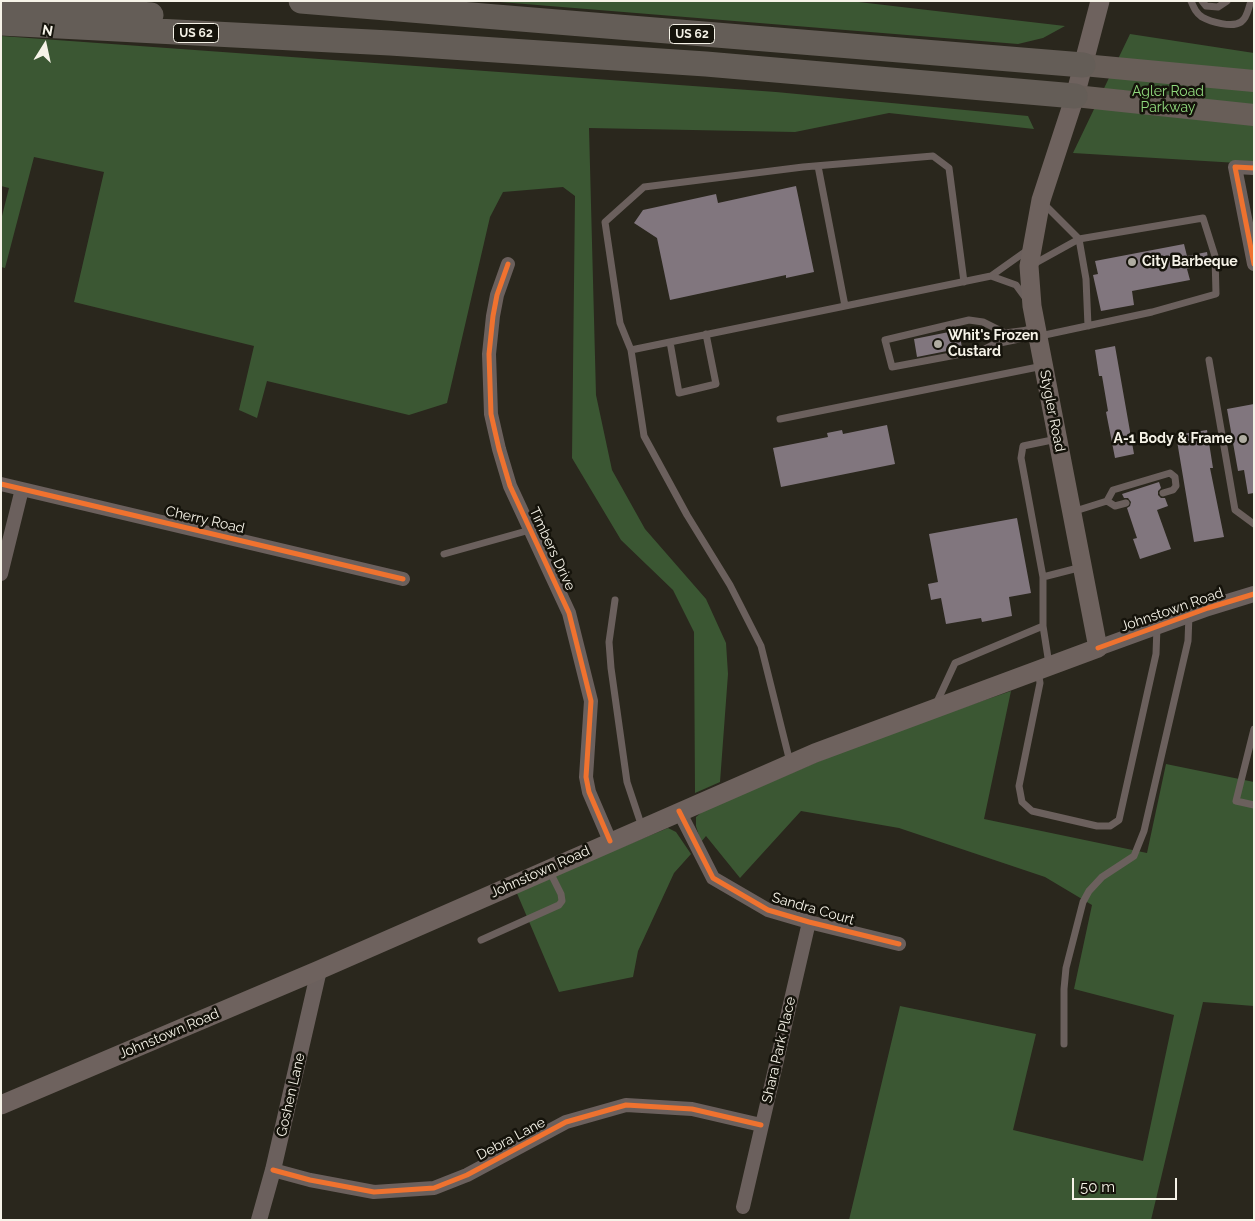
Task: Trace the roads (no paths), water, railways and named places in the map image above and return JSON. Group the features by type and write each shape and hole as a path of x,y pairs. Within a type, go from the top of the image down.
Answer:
{"highway":[{"name":"US 62","path":"302,1 1083,65 1254,81"},
{"path":"1,2 293,27 390,43"},
{"name":"US 62","path":"1,22 390,43 706,64 1074,96 1254,115"}],"main road":[{"name":"Stygler Road","path":"1098,648 1043,366 1033,332 1029,266 1041,200 1074,96 1100,1"},
{"name":"Johnstown Road","path":"1,1105 319,970 814,752 1098,648"}],"street":[{"path":"1254,168 1235,167 1254,264"},
{"name":"Timbers Drive","path":"508,264 497,295 493,316 490,354 491,414 498,449 510,486 570,613 591,701 586,777 589,792 610,841"},
{"name":"Cherry Road","path":"1,484 403,579"},
{"path":"1,574 22,489"},
{"name":"Johnstown Road","path":"1098,648 1254,594"},
{"name":"Sandra Court","path":"679,811 713,878 768,910 899,944"},
{"name":"Shara Park Place","path":"743,1207 809,922"},
{"name":"Goshen Lane","path":"259,1220 273,1170 319,970"},
{"name":"Debra Lane","path":"273,1170 310,1180 374,1192 434,1188 467,1175 566,1122 626,1105 692,1109 761,1125"}],"lane":[{"path":"1191,1 1195,10 1202,17 1228,24 1240,23 1245,18 1250,4"},
{"path":"1202,1 1206,6 1218,7 1227,1"},
{"path":"790,763 761,646 730,585 687,515 644,436 631,350 620,323 605,222 644,187 715,177 933,156 949,168 964,282"},
{"path":"818,166 845,306"},
{"path":"1041,200 1079,239 1086,279 1088,326"},
{"path":"1029,266 1079,239 1204,218 1215,256 1216,294 1152,312 1088,326 1033,332 1005,333 983,322 969,320 885,340 892,367 983,350 995,344 1024,338 1033,332"},
{"path":"631,350 991,276 1032,246"},
{"path":"991,276 1016,285 1032,306"},
{"path":"670,342 679,393 716,384 706,334"},
{"path":"1209,360 1235,510 1254,524"},
{"path":"780,419 1043,366"},
{"path":"1057,439 1023,446 1021,458 1043,577 1044,668 1019,786 1022,802 1032,811 1098,826 1110,826 1119,820 1156,654 1157,627"},
{"path":"1072,512 1108,501 1113,490 1170,473 1175,478 1176,486 1173,490 1163,493"},
{"path":"1108,501 1115,506 1126,503"},
{"path":"444,554 530,530"},
{"path":"1043,577 1082,567"},
{"path":"614,600 609,642 611,668 627,782 642,827"},
{"path":"1064,1044 1066,968 1083,902 1089,891 1102,877 1134,856 1144,831 1188,641 1189,615"},
{"path":"934,709 955,663 1043,626"},
{"path":"1254,729 1236,801 1254,805"},
{"path":"481,940 558,905 562,901 561,894 549,869"}],"place":[{"name":"City Barbeque","path":"1132,262"},
{"name":"Whit's Frozen Custard","path":"938,344"},
{"name":"A-1 Body & Frame","path":"1243,439"}],"park label":[{"name":"Agler Road Parkway","path":"1168,100"}]}
